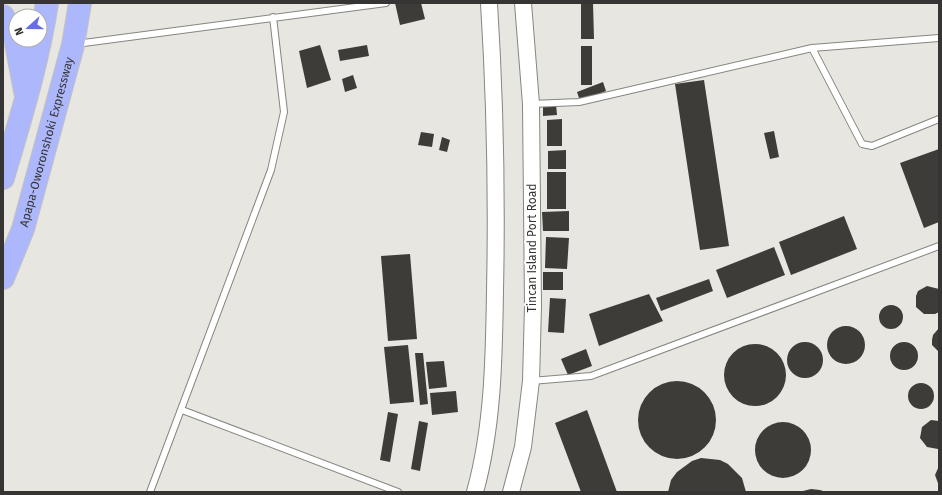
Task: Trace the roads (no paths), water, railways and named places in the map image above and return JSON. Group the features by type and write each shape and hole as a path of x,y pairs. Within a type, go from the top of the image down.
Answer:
{"highway":[{"path":"3,178 27,98 41,40 47,3"},
{"name":"Apapa-Oworonshoki Expressway","path":"3,278 23,229 73,45 80,3"},
{"path":"3,16 15,38 27,98"}],"street":[{"path":"476,492 483,464 493,376 496,256 494,107 489,3"},
{"name":"Tincan Island Port Road","path":"511,492 523,447 531,381 533,306 530,104 523,3"}],"lane":[{"path":"73,45 386,3"},
{"path":"150,492 271,170 284,112 273,17"},
{"path":"530,104 579,102 812,48 939,38"},
{"path":"812,48 862,144 872,146 939,119"},
{"path":"531,381 591,376 939,246"},
{"path":"182,410 398,492"}]}
